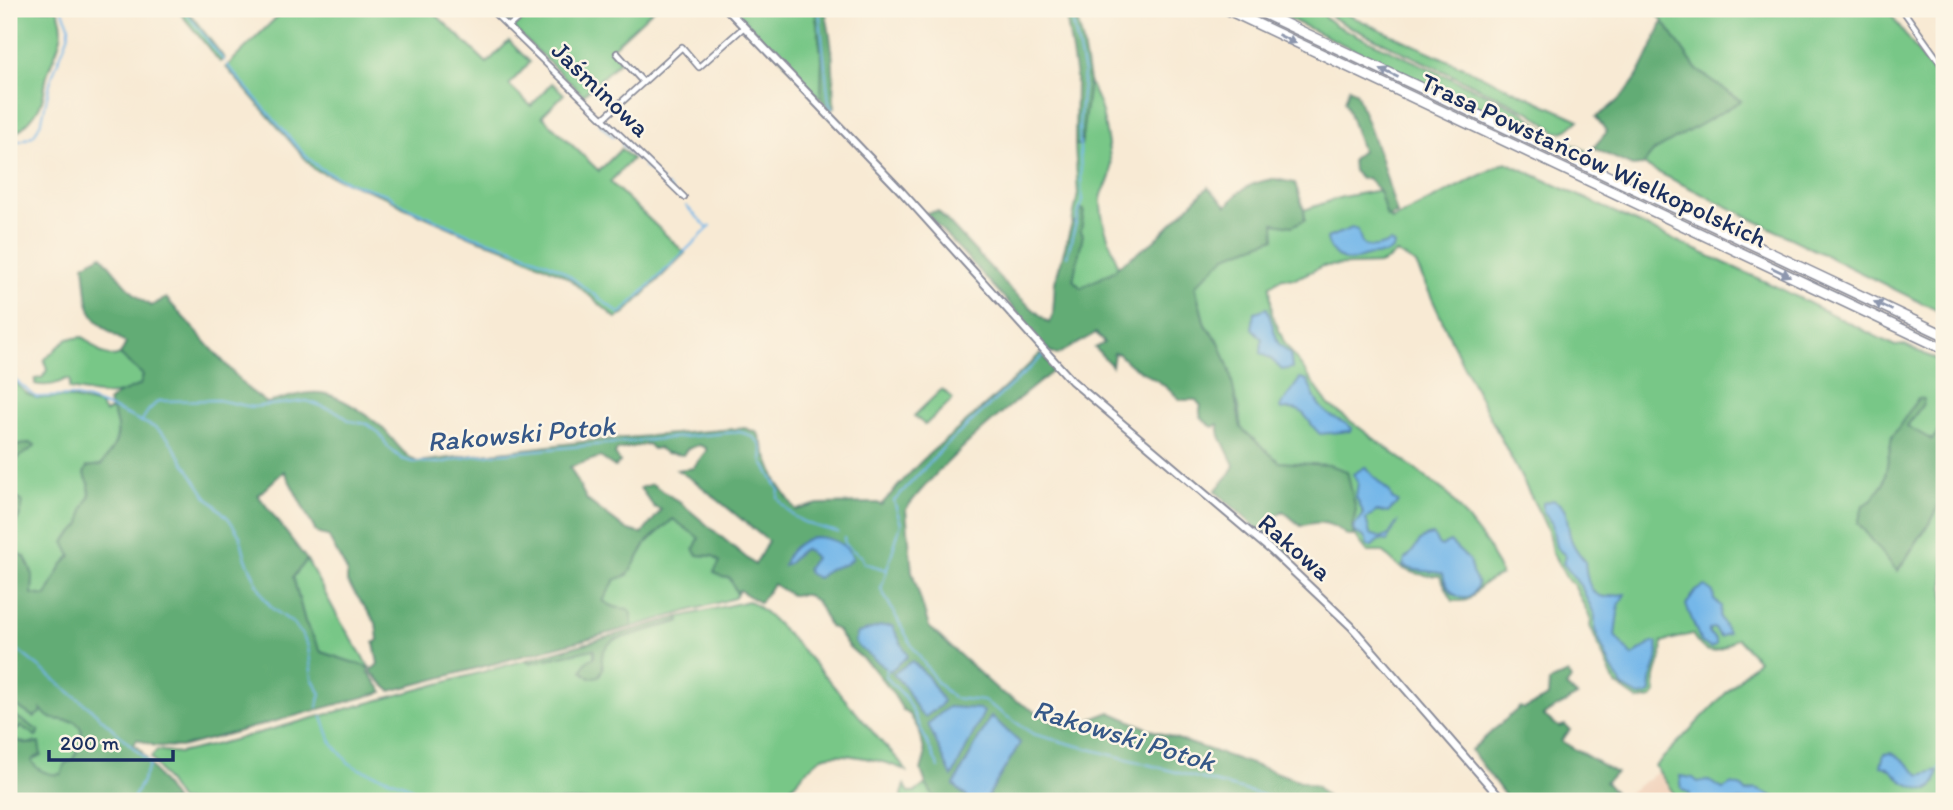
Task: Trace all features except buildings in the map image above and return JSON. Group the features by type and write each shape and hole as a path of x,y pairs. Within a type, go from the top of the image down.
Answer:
{"highway":[{"name":"Trasa Powstańców Wielkopolskich","path":"1226,9 1944,349"},
{"name":"Trasa Powstańców Wielkopolskich","path":"1254,9 1944,335"}],"street":[{"name":"Jaśminowa","path":"490,9 684,197"},
{"path":"508,27 528,9"},
{"name":"Rakowa","path":"727,9 902,192 1082,391 1273,552 1351,626 1503,801"},
{"path":"1902,9 1944,68"},
{"path":"604,118 682,47 699,67 744,27"},
{"path":"617,53 643,82"}],"shaded area":[{"path":"1658,772 1678,801 1612,801 1622,797"}],"green space":[{"path":"9,9 57,9 62,34 48,72 40,105 24,126 9,136"},
{"path":"177,9 185,9 190,14 224,58 220,62"},
{"path":"285,9 430,9 487,63 509,41 530,62 509,85 531,106 552,83 564,94 542,116 599,171 621,149 632,159 610,182 685,253 623,315 616,318 558,272 505,248 474,238 386,197 315,170 226,67"},
{"path":"493,9 526,9 509,24"},
{"path":"534,9 654,9 610,50 620,61 583,95 513,28"},
{"path":"734,9 815,9 822,59 819,97"},
{"path":"815,9 825,9 830,38 835,107 831,111 819,97 822,59"},
{"path":"1065,9 1074,9 1089,81 1081,145 1075,145 1076,78"},
{"path":"1269,9 1319,9 1335,25 1520,110 1552,135 1591,153 1587,161"},
{"path":"1325,9 1341,9 1344,13 1579,120 1567,130 1557,132 1530,112 1344,24 1333,18"},
{"path":"1654,9 1887,9 1944,88 1944,314 1643,165 1654,151 1741,101 1697,70"},
{"path":"1663,21 1697,70 1741,101 1654,151 1643,165 1632,166 1593,148 1607,132 1596,117 1610,108 1630,87"},
{"path":"1089,81 1102,112 1109,148 1111,175 1102,194 1101,210 1118,266 1115,271 1081,288 1073,280 1081,231 1076,222 1072,223 1078,194 1075,145 1081,144"},
{"path":"1349,88 1356,92 1381,159 1397,214 1387,217 1379,191 1368,178 1361,179 1353,171 1352,159 1362,151 1345,101"},
{"path":"1506,162 1781,289 1895,346 1905,345 1944,363 1944,376 1940,376 1941,383 1944,383 1944,424 1932,440 1907,426 1923,404 1892,437 1884,483 1870,502 1877,544 1898,571 1934,516 1944,492 1944,801 1679,801 1655,766 1758,660 1737,638 1717,650 1707,651 1692,634 1662,642 1655,679 1656,693 1652,698 1638,700 1615,684 1590,626 1591,620 1574,585 1567,579 1552,552 1548,531 1541,516 1461,361 1416,264 1397,253 1381,264 1323,266 1295,279 1282,278 1270,286 1272,314 1284,342 1329,405 1447,493 1488,546 1501,575 1483,585 1467,600 1453,601 1440,576 1424,575 1402,568 1384,552 1368,552 1354,533 1356,510 1296,464 1279,462 1241,428 1239,410 1219,342 1205,325 1195,286 1226,256 1274,238 1274,222 1305,220 1304,210 1342,197 1381,190 1391,220"},
{"path":"1275,179 1295,183 1305,220 1292,226 1274,223 1275,238 1226,256 1195,286 1205,325 1219,342 1230,371 1241,428 1279,462 1329,465 1347,471 1356,510 1352,527 1354,536 1348,536 1326,524 1301,526 1283,511 1275,516 1271,524 1291,552 1288,556 1215,491 1234,465 1220,436 1218,424 1213,427 1204,421 1200,413 1201,406 1196,400 1181,400 1119,354 1114,353 1112,366 1095,348 1104,343 1096,333 1057,355 1052,353 926,213 938,211 1010,289 1049,323 1053,314 1055,282 1072,223 1076,222 1080,209 1084,210 1081,231 1083,235 1073,280 1081,288 1114,271 1153,242 1208,187 1227,206 1247,187"},
{"path":"101,255 124,283 151,306 166,298 248,389 267,403 312,393 333,396 354,406 373,420 417,462 590,441 745,428 758,433 777,482 796,510 818,504 881,505 922,460 1041,353 1052,366 1052,372 955,455 906,509 912,571 929,627 999,691 1066,729 1110,712 1154,731 1316,786 1331,801 1092,801 1058,796 1056,801 985,801 1020,743 991,716 954,785 971,801 936,801 921,770 925,756 920,732 910,715 903,710 872,667 848,646 837,630 830,627 817,602 807,595 791,595 773,584 760,603 739,590 737,594 730,578 714,572 720,562 713,556 697,555 694,549 699,538 673,519 647,542 628,575 615,580 603,601 614,607 628,609 632,627 391,691 371,671 378,664 374,643 378,640 376,623 347,582 347,571 328,536 315,530 284,471 258,495 307,560 293,577 305,622 321,652 370,668 368,671 383,692 181,747 155,746 137,739 134,745 139,748 175,801 9,801 9,738 27,744 39,743 41,755 32,762 41,770 61,774 65,763 72,761 82,735 79,725 74,721 53,719 41,709 34,717 18,707 12,706 9,709 9,548 25,557 33,575 32,594 46,596 62,565 71,556 64,542 81,524 83,509 90,495 89,483 84,474 87,467 101,465 116,442 116,420 108,402 116,395 140,385 143,375 120,355 126,343 102,326 91,311 84,265","holes":["648,444 653,449 683,455 687,449 699,445 706,448 693,468 677,470 696,482 768,541 755,565 682,504 652,484 640,488 654,507 661,510 642,534 625,529 587,500 570,467 600,457 615,467 620,462 615,454 617,450"]},
{"path":"83,337 102,353 114,357 120,355 143,375 140,386 105,395 69,389 70,380 66,379 51,385 35,384 35,379 42,378 47,370 44,360 67,339"},
{"path":"9,377 26,393 36,398 66,397 100,405 105,413 112,409 117,425 114,445 106,458 101,465 87,467 84,474 89,483 90,495 83,509 81,524 72,536 71,556 62,565 46,596 32,594 33,575 25,557 9,548 9,536 21,513 13,493 9,491 10,474 28,443 9,448"},
{"path":"942,389 953,399 925,425 914,416"},
{"path":"1918,398 1924,399 1923,404 1907,426 1932,440 1944,424 1944,492 1934,516 1897,571 1858,523 1863,505 1871,501 1884,483 1892,437"},
{"path":"28,443 35,445 14,461 9,477 9,448"},
{"path":"9,491 23,503 9,536"},
{"path":"673,519 700,538 694,549 697,555 713,556 720,562 718,566 722,577 730,578 737,594 735,598 632,627 631,613 602,602 615,579 628,574 647,542"},
{"path":"307,560 370,668 321,652 305,622 293,576"},
{"path":"748,601 760,608 796,643 906,771 864,758 828,756 811,766 778,801 180,801 151,757 157,750 179,753 218,744 526,660 529,663 589,649 594,649 594,657 601,658 605,646 613,640 679,622 679,617"},
{"path":"679,617 680,621 614,640 603,652 603,668 599,676 590,678 582,671 586,662 594,657 594,649 529,663 526,660"},
{"path":"1568,673 1571,679 1566,686 1577,696 1543,715 1559,727 1565,725 1570,730 1561,741 1616,773 1605,782 1615,792 1597,801 1509,801 1471,750 1520,707 1524,709 1548,697 1549,682"},
{"path":"11,706 18,707 33,717 41,708 52,719 79,723 82,737 79,747 61,774 41,770 32,762 34,742 27,744 9,738 21,726 36,736 39,731 9,712"},
{"path":"9,712 39,731 36,736 21,726 9,736"},
{"path":"926,784 936,801 900,801 905,785 909,792 915,792"}],"water":[{"path":"1352,228 1358,230 1362,244 1376,247 1390,242 1394,245 1393,249 1385,254 1369,255 1352,261 1341,259 1332,250 1327,238"},
{"path":"1267,308 1278,343 1290,354 1292,368 1282,370 1261,353 1262,339 1252,328 1255,312"},
{"path":"1300,379 1308,381 1322,409 1352,428 1350,431 1320,434 1301,412 1281,410 1280,407"},
{"path":"1365,467 1390,492 1392,499 1398,502 1388,513 1377,511 1366,519 1370,534 1382,538 1389,535 1398,521 1387,541 1379,540 1371,547 1353,528 1364,514 1356,497 1358,483 1353,474"},
{"path":"1553,500 1565,511 1571,539 1585,561 1587,578 1592,589 1596,594 1607,597 1625,594 1619,604 1615,636 1632,656 1653,642 1657,643 1651,692 1647,695 1639,696 1622,686 1611,667 1595,630 1595,616 1582,588 1563,563 1566,556 1556,547 1552,524 1543,511 1543,503"},
{"path":"1433,535 1439,545 1450,542 1470,561 1478,584 1468,597 1463,598 1452,592 1443,574 1403,566 1405,559 1420,541"},
{"path":"813,537 837,542 846,548 853,558 846,564 829,569 818,578 809,574 807,569 815,558 804,549 784,566 787,556 794,548"},
{"path":"1705,586 1713,592 1714,600 1721,606 1720,617 1728,633 1720,637 1714,628 1709,629 1709,633 1716,640 1716,645 1711,648 1701,642 1686,605 1696,591"},
{"path":"881,626 892,626 907,654 907,657 890,671 855,641 858,633"},
{"path":"912,661 928,677 943,701 925,717 893,674"},
{"path":"948,707 979,709 984,712 952,777 928,724"},
{"path":"991,716 1020,743 985,801 971,801 954,785"},
{"path":"1891,753 1921,775 1938,770 1935,784 1928,790 1917,788 1881,766 1884,754"},
{"path":"1680,776 1693,778 1698,782 1707,780 1723,789 1732,784 1747,792 1756,789 1777,798 1777,801 1690,801 1690,794 1682,789"}],"waterway":[{"name":"Rakowski Potok","path":"9,143 34,135 42,120 51,79 69,34 69,25 62,9"},
{"path":"183,9 224,61"},
{"path":"819,9 829,103 832,109"},
{"path":"1067,256 1082,201 1079,126 1084,73 1070,9"},
{"path":"227,65 319,168 348,182 386,194 405,206 473,236 510,247 559,268 620,314 711,226"},
{"path":"599,123 614,137"},
{"path":"622,144 639,161"},
{"path":"644,166 650,171"},
{"path":"655,176 662,182"},
{"path":"667,186 672,191"},
{"path":"686,206 707,227"},
{"path":"887,569 901,524 894,501 943,448 1044,355"},
{"name":"Rakowski Potok","path":"9,375 36,397 72,396 86,399 156,428 168,438 206,496 229,519 240,536 246,559 264,598 273,609 294,624 302,635 308,646 312,678 321,694 317,707"},
{"name":"Rakowski Potok","path":"141,422 158,401 218,400 252,407 307,401 338,412 350,421 367,424 378,432 389,448 402,459 440,463 473,456 739,432 758,441 762,450 762,461 779,490 778,498 784,507 811,525 838,532"},
{"name":"Rakowski Potok","path":"844,538 845,545 861,556 864,563 887,570 881,589 912,646 937,682 953,698 984,701 1033,734 1285,801"},
{"path":"9,643 91,709 148,761 150,765 132,801"},
{"path":"887,669 885,676 905,697 939,768"},
{"path":"322,717 331,742 349,763 407,785 427,801"},
{"path":"1938,770 1944,763"}]}
